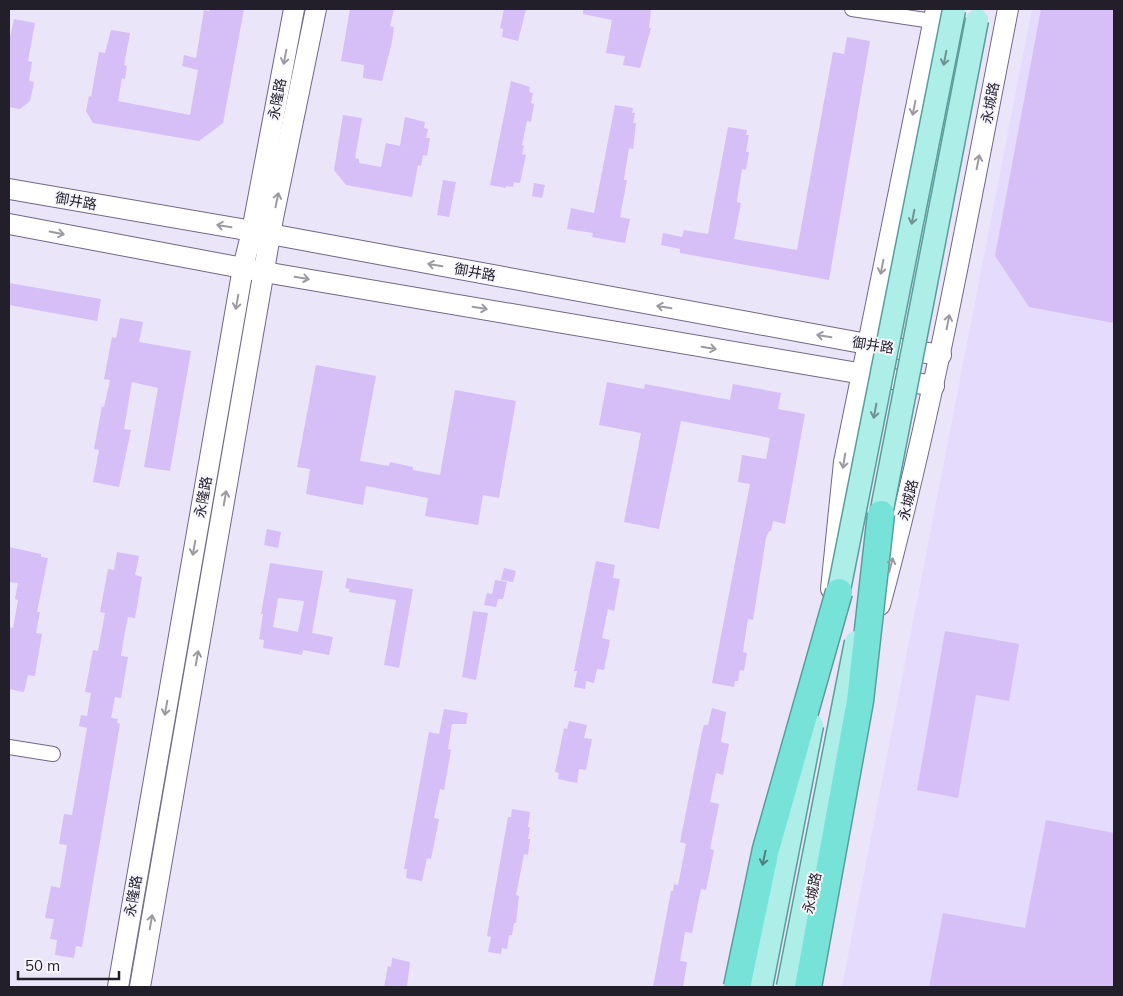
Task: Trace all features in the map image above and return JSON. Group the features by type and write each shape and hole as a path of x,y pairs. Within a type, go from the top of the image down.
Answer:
{"highway":[{"path":"808,987 860,701 881,514"},
{"path":"737,987 766,849 839,592"}],"main road":[{"path":"759,987 839,592 941,13"},
{"path":"788,987 978,20"}],"street":[{"name":"永隆路","path":"140,987 264,272 261,233 294,9"},
{"name":"永隆路","path":"118,987 243,268 261,233 316,9"},
{"path":"759,987 814,701 829,611 844,462 860,374 941,13 852,9"},
{"name":"永城路","path":"792,987 847,728 906,507 941,355 1008,9"},
{"name":"御井路","path":"9,189 261,233 867,344 941,355"},
{"path":"9,224 264,272 934,386"},
{"path":"9,747 53,754"}],"shaded area":[{"path":"1032,9 1114,9 1114,987 842,987"}],"building":[{"path":"210,9 244,9 223,123 199,141 93,123 86,111 89,96 91,97 99,52 105,53 111,30 130,33 124,65 127,66 125,79 122,78 118,101 190,115 198,70 182,66 184,55 196,58 204,10 209,11"},
{"path":"350,9 394,9 390,26 394,27 392,42 382,81 363,78 364,65 341,61"},
{"path":"504,9 526,9 518,41 502,37 503,29 500,28"},
{"path":"583,9 651,9 649,28 651,28 640,68 623,65 625,56 606,53 612,20 583,14"},
{"path":"1041,9 1114,9 1114,323 1029,307 995,256"},
{"path":"14,19 35,23 28,61 32,62 29,81 34,82 30,101 20,109 9,107 9,36"},
{"path":"847,37 870,41 829,280 680,253 680,249 661,245 663,233 682,237 684,230 708,234 728,127 747,130 746,135 749,135 746,152 749,152 746,170 742,169 738,194 737,202 741,203 734,239 797,250 833,52 844,54"},
{"path":"511,81 530,87 529,92 533,93 531,103 534,104 531,122 527,121 522,145 524,146 522,154 526,155 520,183 514,182 513,187 506,186 506,188 490,185"},
{"path":"615,105 633,108 632,113 635,113 633,123 636,123 633,149 629,148 624,180 627,180 620,217 630,219 625,243 592,237 593,233 567,229 571,208 594,213"},
{"path":"343,115 362,118 355,158 359,159 359,163 381,167 386,143 400,146 405,117 425,122 424,128 428,129 426,138 430,138 427,156 423,155 421,166 418,165 412,197 346,185 334,170"},
{"path":"443,180 456,182 449,217 437,215"},
{"path":"534,183 545,185 542,198 532,196"},
{"path":"9,283 101,299 97,321 9,305"},
{"path":"120,318 143,322 139,342 191,351 170,471 144,467 158,388 132,382 124,429 131,430 119,487 93,482 99,450 94,449 102,406 104,407 110,380 104,379 112,337 116,338"},
{"path":"316,365 376,376 360,461 389,466 390,462 413,467 413,470 440,475 455,390 516,401 499,498 483,495 478,525 425,516 428,498 366,486 363,505 306,494 310,469 297,467"},
{"path":"607,382 644,389 645,384 730,400 733,384 781,393 778,409 805,414 785,524 773,521 771,531 769,531 766,538 753,620 748,619 743,652 747,653 744,671 740,670 738,681 735,681 734,687 712,683 750,484 738,482 742,455 766,459 770,438 681,421 659,529 624,522 641,433 599,425"},
{"path":"267,529 281,532 278,548 264,545"},
{"path":"9,547 41,554 41,557 48,558 37,612 40,612 36,633 42,634 35,676 28,675 24,692 9,689 9,627 13,628 18,600 15,599 18,583 9,582"},
{"path":"117,552 139,556 135,575 142,577 135,618 128,617 124,637 121,656 128,657 121,698 115,697 111,718 118,719 117,723 120,724 82,947 76,946 74,958 55,955 57,940 50,939 54,919 45,918 51,886 60,888 67,845 59,844 64,814 72,815 87,728 79,726 81,715 87,716 91,693 85,692 93,650 98,651 105,613 100,612 108,569 114,570"},
{"path":"596,561 615,565 613,578 620,579 614,611 608,609 602,638 610,640 604,670 597,669 594,683 586,681 585,689 574,687 577,671 574,671"},
{"path":"270,563 323,571 312,633 333,637 329,655 303,650 302,655 263,648 264,640 259,639 263,614 261,614","holes":["278,598 304,601 298,632 273,627"]},
{"path":"504,568 516,571 513,582 501,580"},
{"path":"347,578 413,589 399,668 384,665 396,600 349,592 350,589 345,588"},
{"path":"495,580 507,582 503,599 498,599 496,607 484,605 487,593 492,594"},
{"path":"473,611 488,613 476,680 462,677"},
{"path":"945,631 1019,644 1009,701 976,695 958,798 917,790"},
{"path":"712,708 726,712 721,742 729,744 723,775 716,773 710,802 719,804 710,849 714,850 706,890 701,889 692,933 685,932 680,961 687,962 683,987 653,987 671,891 673,891 674,884 678,885 686,844 680,842 702,732 704,725 708,725"},
{"path":"444,709 468,713 466,724 452,724 448,749 451,750 444,790 440,789 434,818 439,819 431,859 427,858 422,881 406,878 407,869 404,869 429,732 439,734"},
{"path":"569,721 587,725 584,738 592,739 586,770 579,769 577,783 558,779 559,773 555,772 564,728 567,729"},
{"path":"512,809 530,812 528,839 530,839 528,855 524,854 516,895 519,896 516,923 514,923 512,935 509,935 507,949 502,948 501,954 488,952 491,937 487,936 508,817 511,817"},
{"path":"1046,820 1114,833 1114,987 929,987 943,913 1025,928"},
{"path":"392,958 410,962 407,987 384,987 388,966 391,967"}]}
